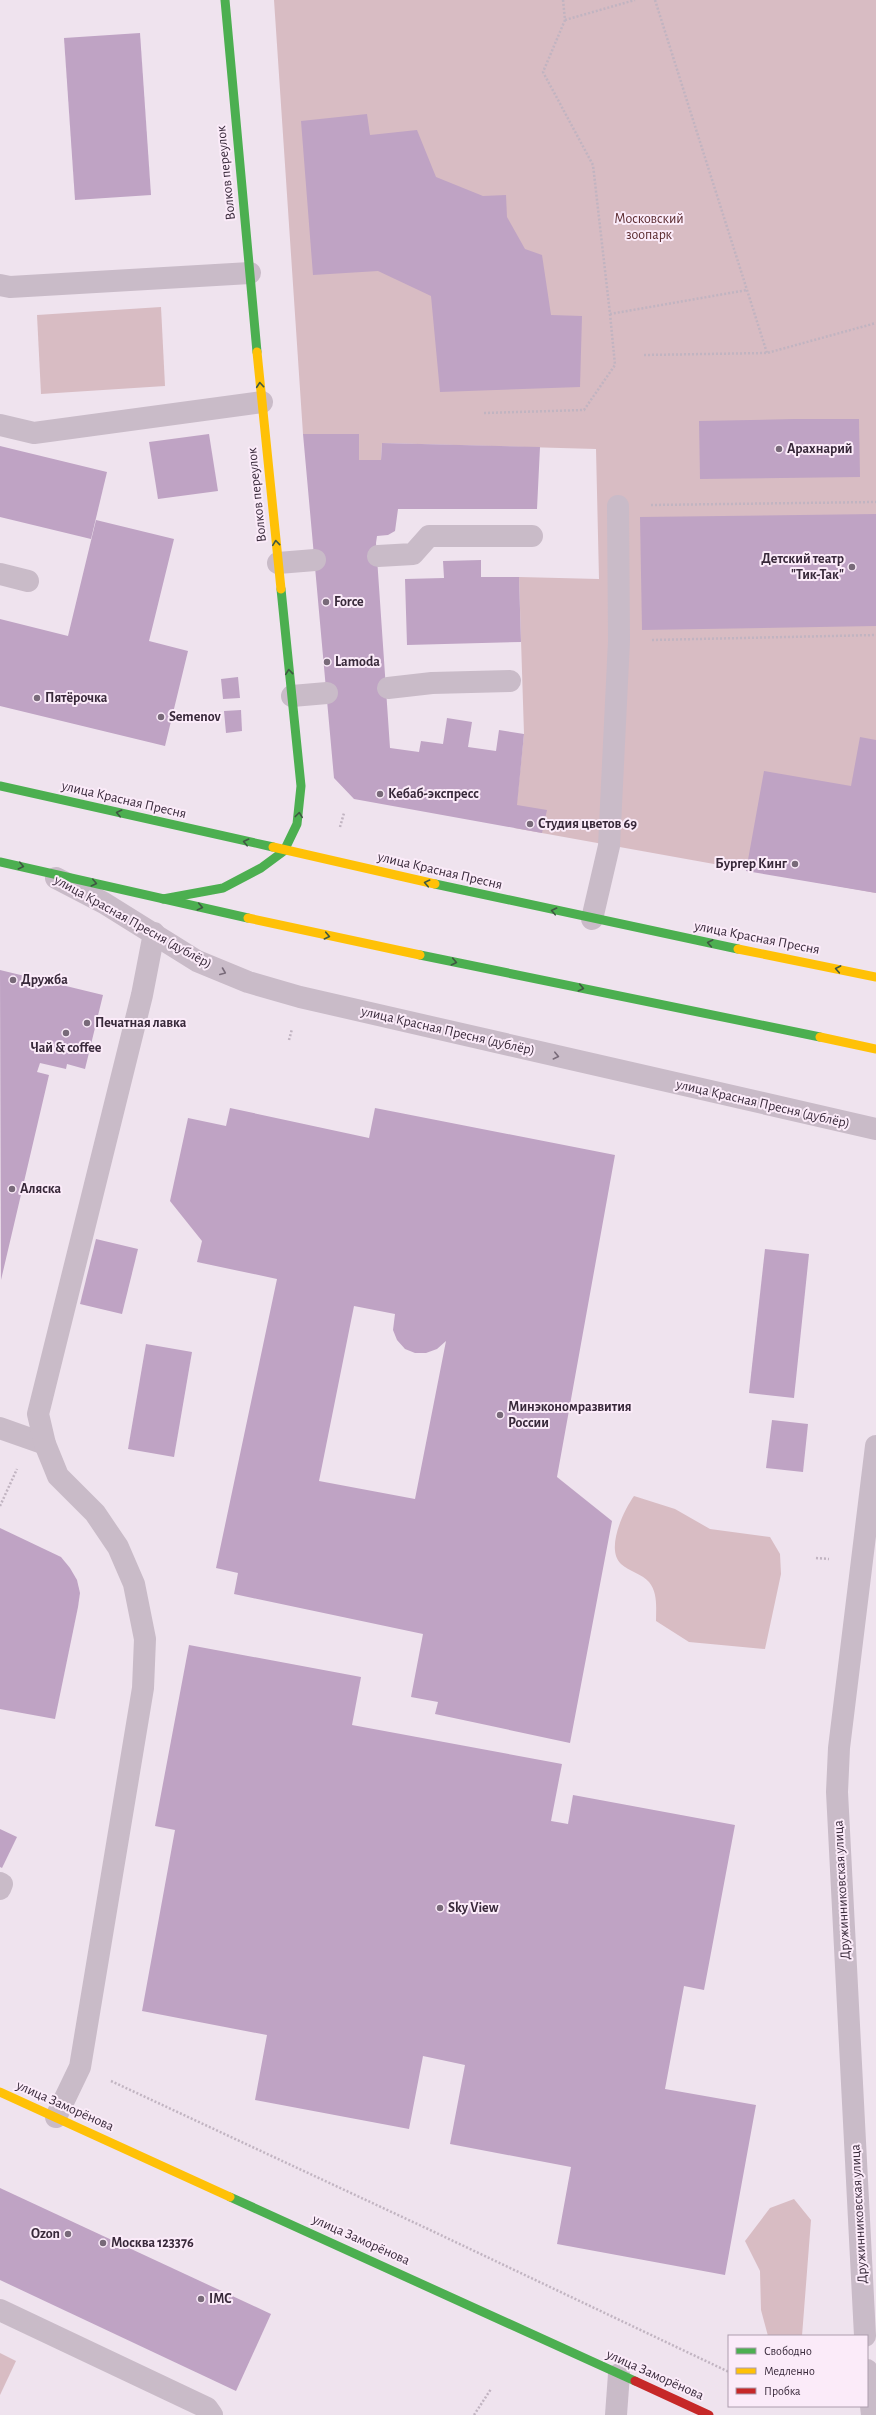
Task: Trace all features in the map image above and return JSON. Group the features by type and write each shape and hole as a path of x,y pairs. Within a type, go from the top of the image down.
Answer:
{"street":[{"name":"Волков переулок","path":"162,899 223,888 261,868 284,851 298,824 301,786 262,402 225,0"},
{"path":"0,285 10,287 250,273"},
{"path":"0,425 34,433 262,402"},
{"path":"592,919 609,846 620,641 618,506"},
{"path":"378,556 413,554 429,536 532,536"},
{"path":"278,563 315,560"},
{"path":"0,574 28,581"},
{"path":"388,688 432,683 510,682"},
{"path":"292,696 327,693"},
{"name":"улица Красная Пресня","path":"0,786 592,919 876,977"},
{"path":"0,862 315,933 876,1049"},
{"name":"улица Красная Пресня (дублёр)","path":"43,871 104,903 197,961 248,982 300,997 876,1129"},
{"path":"56,2117 80,2067 143,1688 145,1639 134,1584 118,1547 95,1512 58,1476 45,1444 38,1414 142,995 154,933"},
{"path":"0,1428 45,1444"},
{"name":"Дружинниковская улица","path":"865,2335 837,1792 839,1748 876,1446"},
{"path":"0,1883 2,1884 0,1889"},
{"name":"улица Заморёнова","path":"0,2092 709,2415"},
{"path":"0,2310 206,2408 212,2415"},
{"path":"616,2415 619,2374"},
{"path":"868,2379 872,2415"}],"path":[{"path":"484,413 584,410 615,365 593,165 543,72 565,20 563,0"},
{"path":"565,20 635,0"},
{"path":"655,0 767,353"},
{"path":"610,314 747,290"},
{"path":"644,355 767,353 876,323"},
{"path":"618,506 876,502"},
{"path":"620,641 876,635"},
{"path":"340,827 344,813"},
{"path":"0,1506 10,1485"},
{"path":"816,1558 833,1560"},
{"path":"80,2067 428,2229 728,2372"},
{"path":"474,2415 491,2388"}],"green space":[{"name":"Московский зоопарк","path":"274,0 876,0 876,893 514,828 524,734 519,577 599,579 596,449 382,443 381,460 359,460 359,434 303,434"},
{"path":"161,307 165,386 41,394 37,315"},
{"path":"634,1496 675,1509 710,1529 770,1537 780,1554 781,1574 765,1649 689,1642 656,1621 656,1601 652,1586 643,1577 621,1564 615,1549 615,1540 621,1520"},
{"path":"794,2199 811,2220 802,2335 768,2335 761,2310 760,2271 745,2241 770,2208"},
{"path":"0,2353 16,2361 0,2395"}],"building":[{"path":"140,33 151,195 75,200 64,38"},
{"path":"367,114 370,135 417,130 436,177 483,196 506,195 507,217 525,249 542,255 551,315 582,316 580,387 440,392 431,296 378,271 313,275 301,121"},
{"name":"Арахнарий","path":"859,419 860,477 700,479 699,421"},
{"path":"209,434 218,491 158,499 149,442"},
{"path":"303,434 359,434 359,460 381,460 382,443 540,447 537,509 398,509 395,531 388,535 377,536 376,543 390,748 419,752 421,741 443,744 447,718 472,722 468,747 496,751 499,730 524,734 517,805 547,810 542,833 354,799 334,778"},
{"path":"0,446 107,472 91,539 0,517"},
{"path":"876,514 876,626 642,630 640,517"},
{"path":"96,520 174,539 149,641 188,651 165,746 0,706 0,619 68,636"},
{"path":"481,560 481,577 519,577 521,642 407,645 405,579 444,578 443,561"},
{"path":"238,677 240,698 223,699 221,679"},
{"path":"241,710 242,731 226,733 224,711"},
{"path":"860,737 876,740 876,893 746,871 764,771 851,786"},
{"path":"0,970 103,995 85,1069 67,1064 66,1069 40,1063 37,1072 49,1075 1,1280"},
{"name":"Минэкономразвития России","path":"230,1108 369,1138 375,1108 615,1155 557,1477 612,1521 570,1743 435,1714 438,1702 411,1697 423,1634 234,1594 238,1573 216,1568 277,1279 197,1262 202,1241 170,1201 188,1118 226,1126","holes":["354,1306 395,1314 393,1330 397,1340 405,1349 415,1353 426,1353 437,1349 446,1341 415,1499 319,1481"]},
{"path":"96,1239 138,1249 122,1314 80,1304"},
{"path":"765,1249 809,1254 794,1398 749,1393"},
{"path":"146,1344 192,1352 174,1457 128,1449"},
{"path":"772,1420 808,1424 803,1472 766,1468"},
{"path":"0,1528 61,1557 77,1580 80,1593 78,1607 55,1719 0,1709"},
{"name":"Sky View","path":"189,1645 361,1677 352,1725 562,1764 551,1821 568,1824 573,1795 735,1825 704,1990 684,1986 665,2089 756,2105 725,2275 557,2244 571,2167 450,2144 465,2065 423,2056 409,2129 255,2100 267,2035 142,2011 175,1830 155,1826"},
{"path":"0,1829 17,1837 2,1868 0,1867"},
{"path":"0,2188 271,2314 236,2391 0,2280"}],"traffic: fast":[{"path":"225,0 257,352"},
{"path":"163,899 223,888 261,868 284,851 297,824 301,786 281,589"},
{"path":"0,786 273,847"},
{"path":"0,862 248,918"},
{"path":"435,884 738,949"},
{"path":"420,955 820,1037"},
{"path":"230,2197 635,2381"}],"traffic: slow":[{"path":"257,352 281,589"},
{"path":"273,847 435,884"},
{"path":"248,918 420,955"},
{"path":"738,949 876,977"},
{"path":"820,1037 876,1049"},
{"path":"0,2092 230,2197"}],"traffic: jam":[{"path":"635,2381 709,2415"}],"place":[{"name":"Арахнарий","path":"779,449"},
{"name":"Детский театр \"Тик-Так\"","path":"852,567"},
{"name":"Force","path":"326,602"},
{"name":"Lamoda","path":"327,662"},
{"name":"Пятёрочка","path":"37,698"},
{"name":"Semenov","path":"161,717"},
{"name":"Кебаб-экспресс","path":"380,794"},
{"name":"Студия цветов 69","path":"530,824"},
{"name":"Бургер Кинг","path":"795,864"},
{"name":"Дружба","path":"13,980"},
{"name":"Печатная лавка","path":"87,1023"},
{"name":"Чай & coffee","path":"66,1033"},
{"name":"Аляска","path":"12,1189"},
{"name":"Минэкономразвития России","path":"500,1415"},
{"name":"Sky View","path":"440,1908"},
{"name":"Ozon","path":"68,2234"},
{"name":"Москва 123376","path":"103,2243"},
{"name":"IMC","path":"201,2299"}]}
